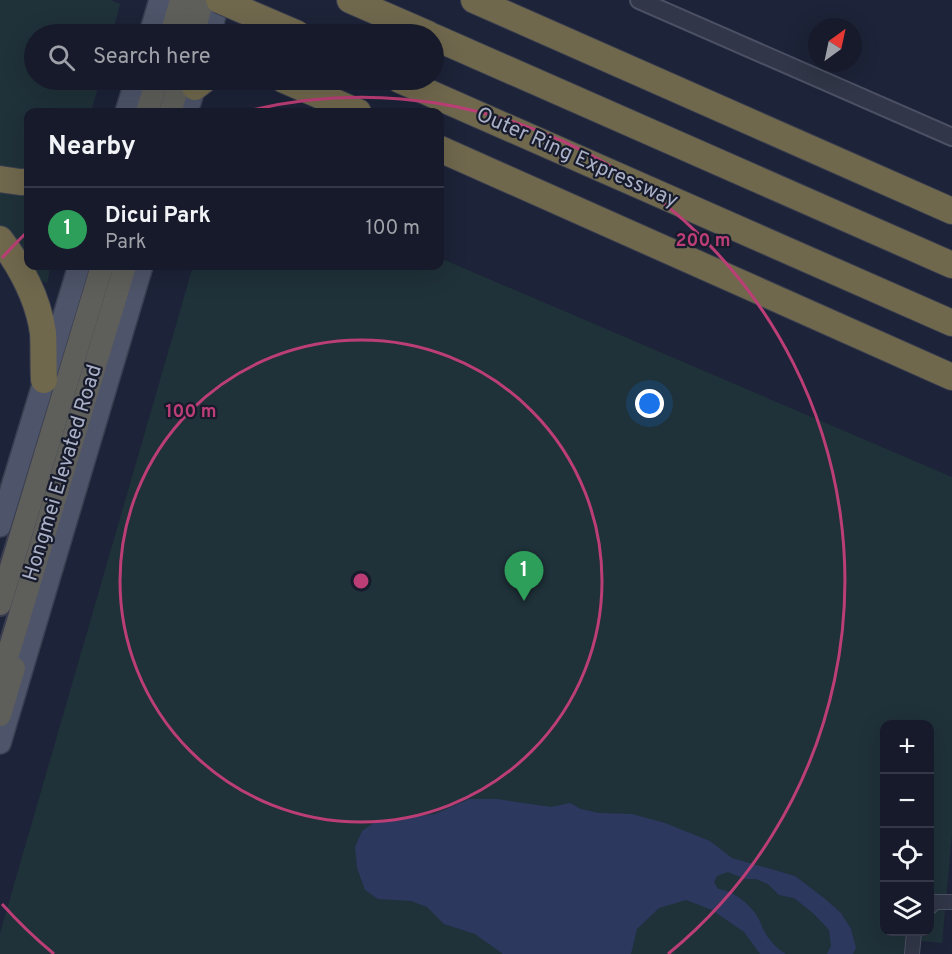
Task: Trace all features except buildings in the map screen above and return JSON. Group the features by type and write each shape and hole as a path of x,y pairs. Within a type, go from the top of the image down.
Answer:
{"highway":[{"path":"174,24 181,0"},
{"path":"197,24 203,0"},
{"path":"219,0 274,24"},
{"path":"350,0 406,24"},
{"path":"474,0 952,211"},
{"path":"444,41 952,265"},
{"path":"148,108 154,90"},
{"path":"174,108 187,90"},
{"path":"307,90 349,108"},
{"name":"Outer Ring Expressway","path":"423,90 952,323"},
{"path":"444,151 952,377"},
{"path":"0,179 24,182"},
{"path":"0,239 19,265 34,298 42,332 44,380"},
{"name":"Hongmei Elevated Road","path":"0,604 101,270"},
{"name":"Hongmei Elevated Road","path":"0,681 124,270"},
{"path":"0,715 114,358"}],"main road":[{"path":"138,24 145,0"},
{"path":"153,24 160,0"},
{"path":"213,24 219,0"},
{"path":"114,108 119,90"},
{"path":"127,108 133,90"},
{"path":"188,108 192,90"},
{"path":"59,330 58,311 68,270"},
{"path":"0,526 78,270"},
{"path":"0,742 141,270"}],"street":[{"path":"639,0 952,136"},
{"path":"934,903 952,902"},
{"path":"912,954 914,936"}],"shaded area":[{"path":"0,0 111,0 120,4 115,24 24,24 24,90 97,90 92,108 24,108 24,270 50,270 47,283 0,263"},
{"path":"444,260 952,477 952,835 942,943 911,940 909,954 0,954 0,933 192,270 444,270"}],"water":[{"path":"469,799 497,799 551,807 570,803 581,809 599,813 632,814 665,823 710,841 732,858 795,876 841,913 851,929 856,948 853,954 827,954 831,946 829,930 814,914 794,898 779,895 768,884 756,879 745,879 728,872 717,876 714,882 718,889 735,895 750,907 770,940 786,954 760,954 744,932 712,910 686,900 659,908 637,929 631,954 503,954 475,934 444,924 427,907 411,901 378,899 365,890 357,868 355,847 362,831 377,821 435,814"}],"place":[{"name":"Dicui Park","path":"524,601"}]}
